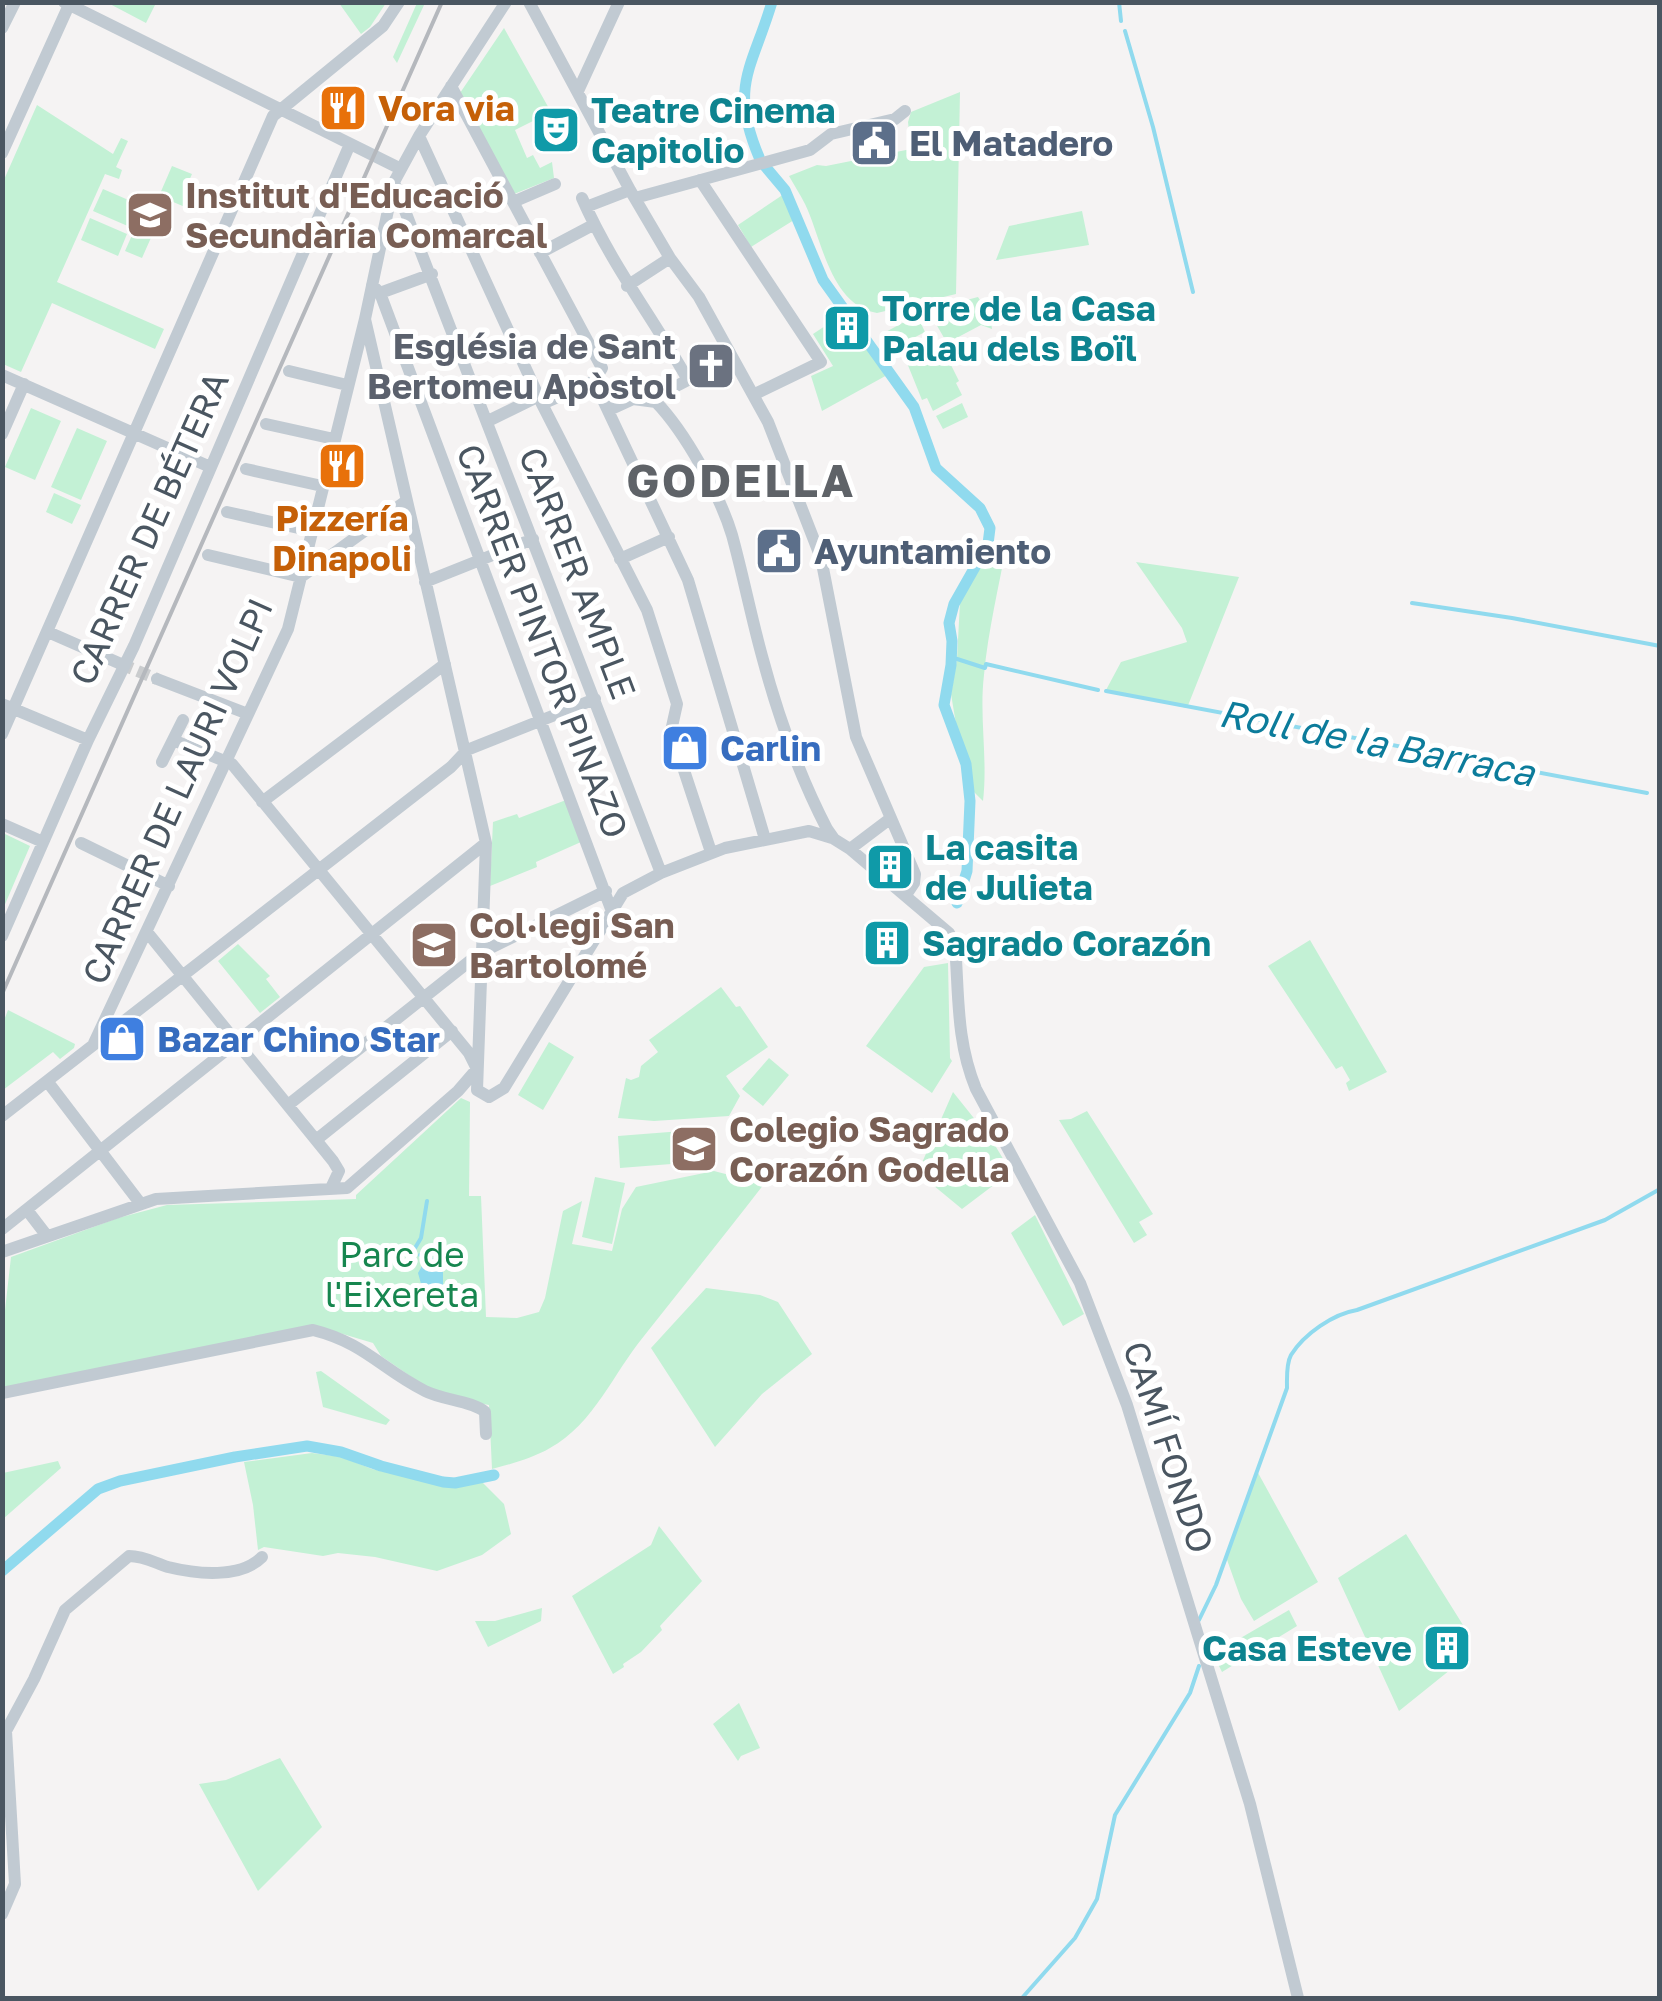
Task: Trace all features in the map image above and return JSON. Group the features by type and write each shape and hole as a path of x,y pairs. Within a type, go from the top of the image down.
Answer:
{"street":[{"path":"2,28 15,2"},
{"path":"2,734 8,707 48,632 262,138 280,109 383,26 400,2"},
{"name":"CARRER DE LAURI VOLPI","path":"94,1043 288,628 347,386 376,289 398,176 419,136 506,2"},
{"path":"365,319 486,844 476,1087 480,1094 496,1096 504,1088 623,892 661,873 712,852 809,831 850,849 906,895 915,874 856,737 820,558 755,394 699,297 670,258 632,194 529,2"},
{"path":"578,91 618,2"},
{"path":"2,154 67,4 350,144 398,176"},
{"path":"451,86 602,368 594,381 488,421"},
{"path":"656,402 659,396 688,380 659,329 627,286 584,202 700,180 810,150 831,134 896,119 905,111"},
{"path":"419,136 540,400 648,610 677,704 670,732 712,852"},
{"name":"CARRER DE BÉTERA","path":"2,936 134,646 208,466 350,144"},
{"name":"CARRER AMPLE","path":"398,176 661,873"},
{"path":"700,180 821,362 755,394"},
{"path":"513,202 554,184"},
{"path":"540,253 593,224"},
{"path":"627,286 670,258"},
{"path":"376,289 432,274"},
{"name":"CARRER PINTOR PINAZO","path":"376,289 611,909"},
{"path":"289,372 347,386"},
{"path":"2,374 208,466"},
{"path":"594,381 688,580 765,839"},
{"path":"2,434 24,384"},
{"path":"609,410 633,399 656,402 668,414 703,473 732,533 790,751 834,840"},
{"path":"266,424 334,439"},
{"path":"246,469 322,486"},
{"path":"208,556 301,577 406,502"},
{"path":"226,512 312,532"},
{"path":"620,559 669,537"},
{"path":"426,582 533,539"},
{"path":"48,632 121,664"},
{"path":"262,802 445,664"},
{"path":"158,679 248,714"},
{"path":"2,1116 319,871 451,767 467,750 595,699"},
{"path":"8,707 88,740"},
{"path":"162,762 182,720"},
{"path":"173,740 226,761 452,1031 477,1069"},
{"path":"850,849 891,818"},
{"path":"2,824 42,842"},
{"path":"81,843 169,886"},
{"path":"2,1252 6,1245 2,1231 486,844"},
{"path":"288,1105 480,953 606,892"},
{"name":"CAMÍ FONDO","path":"906,895 949,932 956,944 959,1034 965,1061 976,1089 1080,1283 1126,1405 1248,1798 1298,1998"},
{"path":"147,932 339,1171 330,1188"},
{"path":"316,1140 452,1031"},
{"path":"2,1252 140,1203 168,1197 347,1188 458,1091 477,1069"},
{"path":"47,1081 140,1203"},
{"path":"28,1210 46,1236"},
{"path":"2,1393 312,1330 355,1344 430,1394 478,1406 484,1412 486,1434"},
{"path":"2,1914 15,1884 6,1731 70,1604 129,1556 172,1568 210,1572 246,1568 262,1557"}],"green space":[{"path":"108,2 156,3 146,23"},
{"path":"339,3 386,3 361,34"},
{"path":"417,3 425,3 397,63 393,57"},
{"path":"504,28 551,112 515,130 527,158 533,155 540,168 552,162 554,178 514,194 460,93"},
{"path":"960,92 956,294 877,313 861,307 838,284 805,204 789,176 817,165 911,149 911,112"},
{"path":"37,105 113,154 121,138 128,141 116,167 122,170 119,179 105,174 57,282 164,329 155,349 52,303 21,372 3,364 3,182"},
{"path":"172,166 192,174 188,183 194,186 185,207 159,196"},
{"path":"103,189 140,205 130,227 93,211"},
{"path":"784,194 794,220 751,247 738,225"},
{"path":"1082,211 1089,245 996,260 1009,226"},
{"path":"141,215 158,222 142,258 125,251"},
{"path":"90,218 127,234 118,256 81,240"},
{"path":"978,297 990,316 992,329 981,325 947,343 928,310"},
{"path":"843,314 889,374 822,411 811,376 833,366 813,334"},
{"path":"917,315 925,332 890,350 882,334"},
{"path":"932,338 944,361 948,359 962,395 933,411 927,398 922,400 903,353"},
{"path":"962,403 968,417 943,429 936,416"},
{"path":"31,408 61,421 35,480 5,467"},
{"path":"77,428 107,441 81,500 51,487"},
{"path":"54,493 81,505 72,524 46,512"},
{"path":"994,542 1007,542 984,675 983,801 973,791 970,763 956,724 951,694 960,602"},
{"path":"1136,562 1239,577 1187,708 1106,690 1121,662 1187,642 1182,628"},
{"path":"566,800 581,842 536,862 537,867 490,886 493,822 517,814 519,818"},
{"path":"3,833 30,846 3,909"},
{"path":"1310,940 1387,1072 1349,1091 1346,1083 1350,1080 1342,1066 1336,1069 1268,966"},
{"path":"238,944 270,976 266,979 280,997 260,1013 218,961"},
{"path":"948,963 952,1061 932,1093 866,1046 924,967"},
{"path":"721,987 736,1007 740,1006 768,1047 726,1076 740,1096 729,1116 654,1121 618,1118 626,1078 639,1077 641,1066 658,1052 649,1040"},
{"path":"8,1010 75,1044 60,1059 53,1052 3,1090 3,1023"},
{"path":"549,1042 574,1057 543,1110 518,1095"},
{"path":"769,1058 789,1075 763,1106 742,1089"},
{"path":"953,1092 993,1142 1011,1172 962,1209 922,1176 921,1165"},
{"name":"Parc de l'Eixereta","path":"461,1098 470,1102 469,1196 481,1196 486,1317 517,1318 539,1312 563,1211 582,1201 572,1244 612,1251 622,1209 636,1187 714,1171 764,1184 633,1350 591,1412 550,1448 492,1469 489,1405 455,1399 426,1387 381,1356 373,1343 316,1326 3,1391 3,1328 11,1257 118,1218 167,1205 356,1199"},
{"path":"1087,1111 1153,1214 1139,1222 1147,1235 1134,1243 1059,1120"},
{"path":"708,1130 710,1162 693,1163 690,1131"},
{"path":"682,1131 684,1163 620,1168 618,1136"},
{"path":"595,1177 625,1183 612,1244 582,1237"},
{"path":"1035,1215 1084,1314 1063,1326 1011,1233"},
{"path":"706,1288 760,1295 778,1302 812,1354 762,1394 715,1447 651,1348"},
{"path":"321,1371 390,1420 386,1425 323,1407 316,1372"},
{"path":"312,1453 342,1457 372,1469 451,1487 481,1481 504,1504 511,1534 482,1555 437,1571 375,1557 338,1553 323,1556 264,1547 258,1550 244,1462"},
{"path":"58,1461 61,1468 3,1519 3,1473"},
{"path":"1257,1471 1318,1582 1254,1621 1241,1599 1226,1557"},
{"path":"659,1526 702,1581 641,1652 613,1674 572,1596 651,1545"},
{"path":"1406,1534 1463,1625 1435,1637 1450,1670 1399,1711 1338,1578"},
{"path":"542,1608 541,1621 488,1647 475,1621 495,1621"},
{"path":"1289,1610 1297,1626 1222,1672 1213,1654"},
{"path":"739,1703 760,1748 738,1761 713,1724"},
{"path":"280,1758 322,1827 258,1891 199,1784 226,1780"}],"water":[{"path":"423,1264 443,1272 443,1294 449,1294 430,1303 425,1298 418,1273"}],"waterway":[{"path":"759,157 750,133 745,94 751,62 772,2"},
{"path":"1119,2 1121,21"},
{"path":"1125,31 1193,292"},
{"path":"764,165 785,190 823,280 914,407 936,468 980,508 990,528 988,544 954,604 949,623 951,665 944,705 966,764 970,801 967,871 957,903"},
{"path":"1412,603 1660,646"},
{"name":"Roll de la Barraca","path":"951,657 985,668 986,664 1098,690"},
{"name":"Roll de la Barraca","path":"1106,691 1647,793"},
{"path":"1199,1620 1216,1585 1287,1388 1289,1359 1303,1340 1338,1316 1605,1220 1660,1189"},
{"path":"415,1248 421,1238 427,1201"},
{"path":"420,1255 430,1258 439,1271"},
{"path":"2,1571 98,1489 235,1457 307,1446 443,1482 494,1475"},
{"path":"1022,1998 1075,1938 1097,1899 1115,1815 1190,1693 1199,1666"}],"tunnel":[{"path":"121,664 157,679"}],"railway":[{"path":"2,994 442,2"}],"place":[{"name":"Vora via","path":"343,108"},
{"name":"Teatre Cinema Capitolio","path":"556,130"},
{"name":"El Matadero","path":"874,143"},
{"name":"Institut d'Educació Secundària Comarcal","path":"150,215"},
{"name":"Torre de la Casa Palau dels Boïl","path":"847,328"},
{"name":"Església de Sant Bertomeu Apòstol","path":"711,366"},
{"name":"Pizzería Dinapoli","path":"342,466"},
{"name":"Ayuntamiento","path":"779,551"},
{"name":"Carlin","path":"685,748"},
{"name":"La casita de Julieta","path":"890,867"},
{"name":"Sagrado Corazón","path":"887,943"},
{"name":"Col·legi San Bartolomé","path":"434,945"},
{"name":"Bazar Chino Star","path":"122,1039"},
{"name":"Colegio Sagrado Corazón Godella","path":"694,1149"},
{"name":"Casa Esteve","path":"1447,1648"}],"district":[{"name":"GODELLA","path":"741,480"}]}
